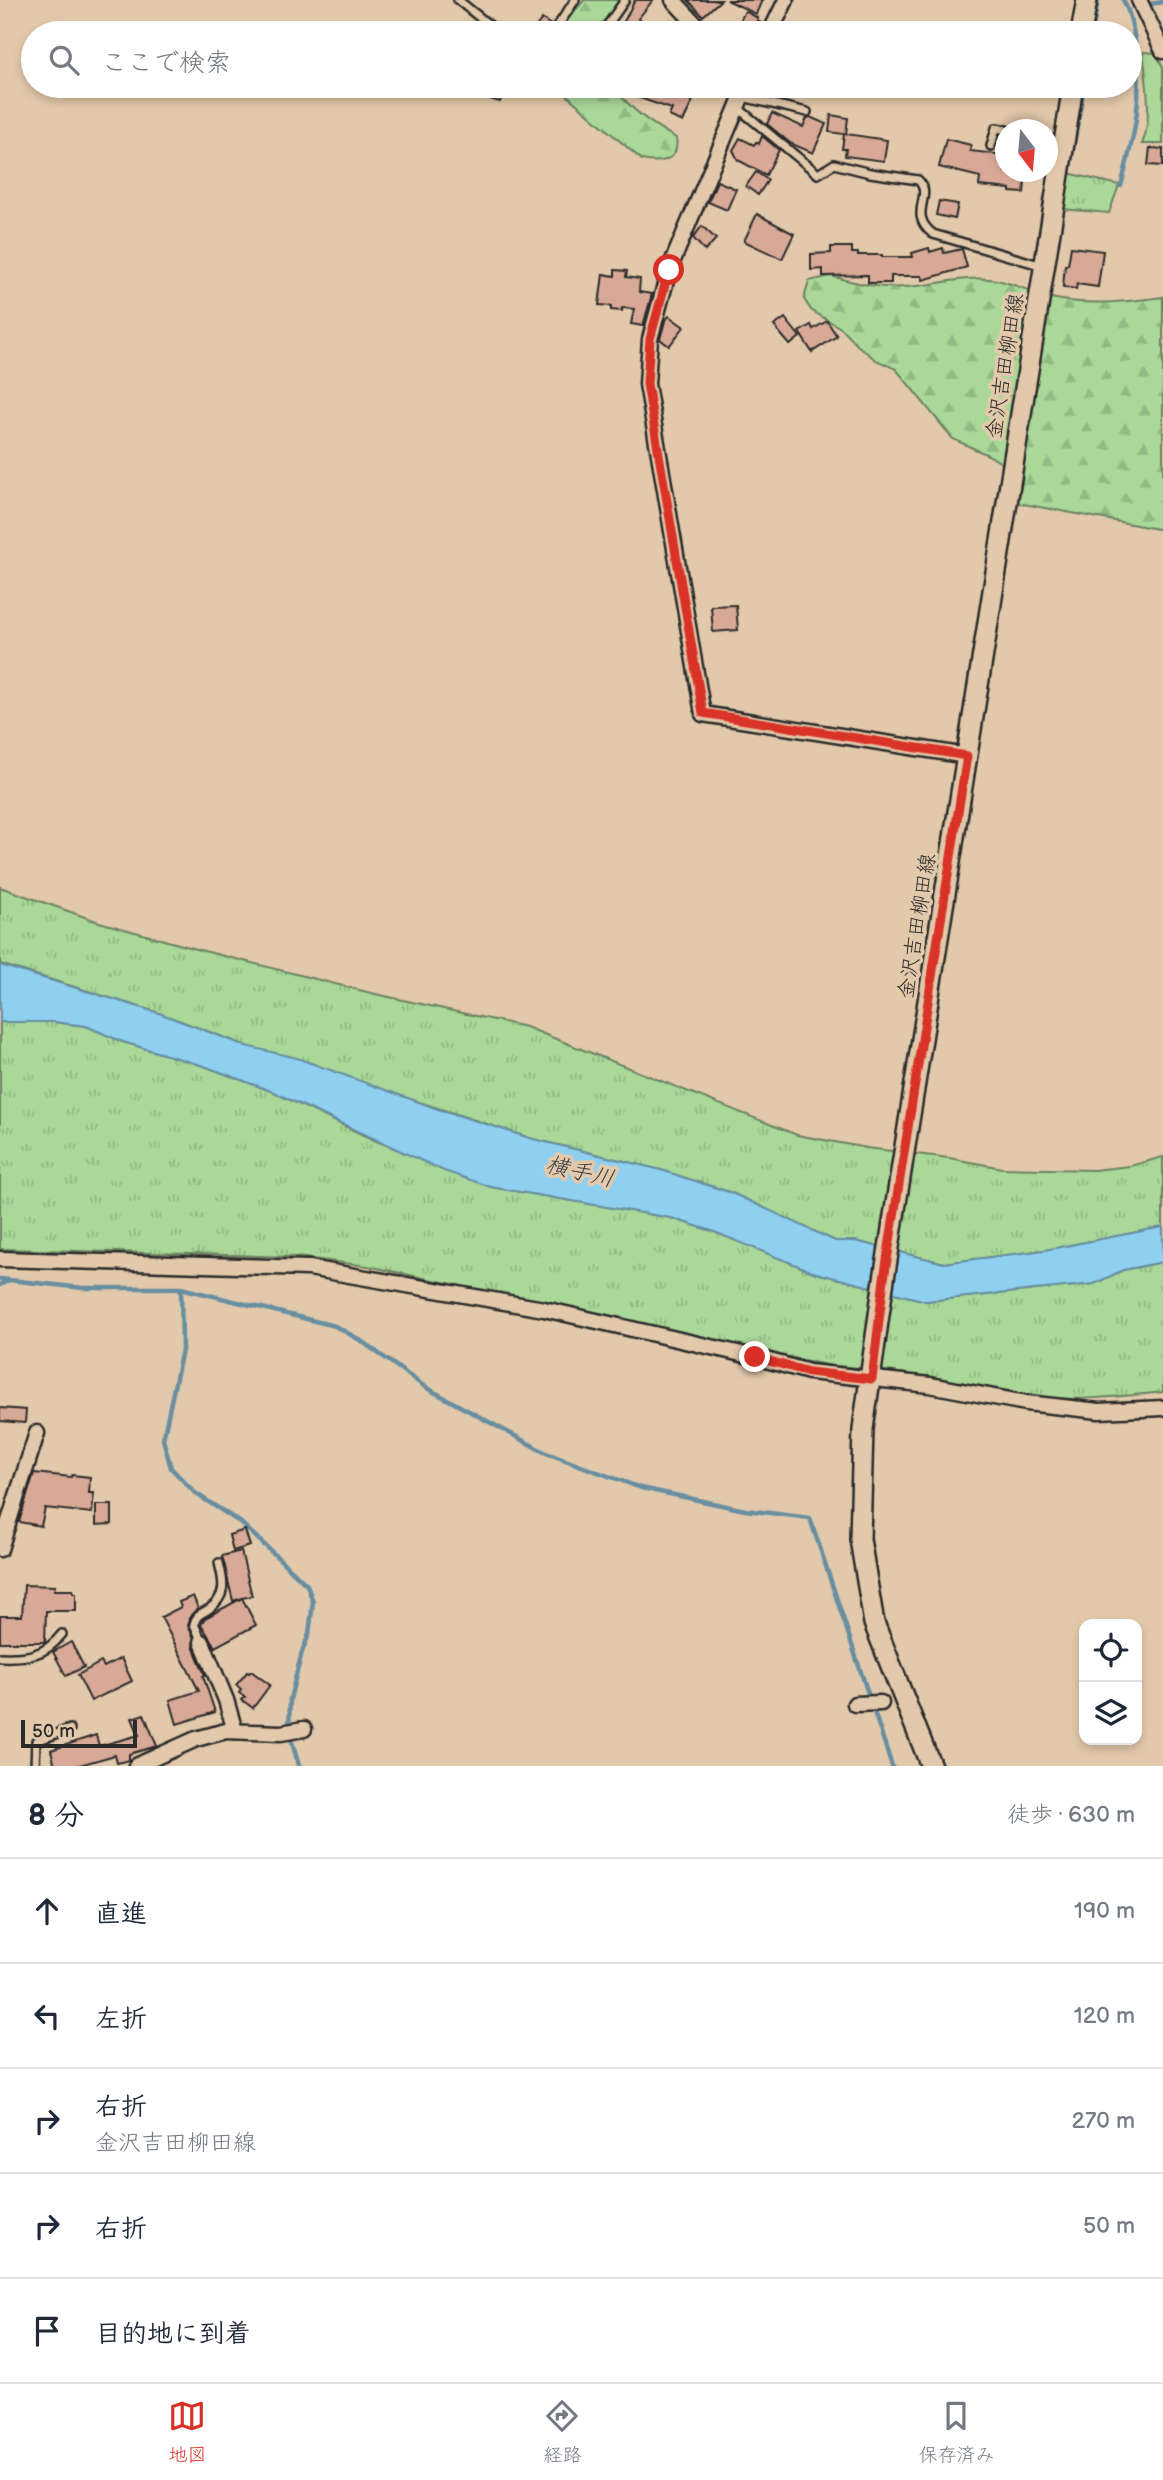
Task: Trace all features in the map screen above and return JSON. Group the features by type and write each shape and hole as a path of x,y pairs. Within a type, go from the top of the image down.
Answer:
{"main road":[{"path":"1083,21 1087,0"},
{"name":"金沢吉田柳田線","path":"1058,135 1069,98"},
{"name":"金沢吉田柳田線","path":"931,1766 874,1623 860,1539 863,1429 884,1279 1044,266 1052,182"}],"street":[{"path":"673,0 693,21"},
{"path":"776,21 786,0"},
{"path":"1139,0 1163,51"},
{"path":"742,98 669,270 650,339 647,384 703,713 967,756"},
{"path":"0,1259 309,1268 544,1309 755,1357 809,1372 930,1385 1026,1404 1099,1411 1163,1408"},
{"path":"0,1549 37,1433"},
{"path":"202,1642 226,1700 235,1731"},
{"path":"855,1704 881,1703"},
{"path":"136,1766 196,1739 235,1731 281,1733 304,1729"}],"lane":[{"path":"458,0 484,21"},
{"path":"560,21 575,0"},
{"path":"610,21 625,0"},
{"path":"743,98 818,174 834,163 870,173 918,180 923,191 920,218 922,225 933,234 1044,266"},
{"path":"746,98 807,112"},
{"path":"991,146 995,132"},
{"path":"202,1642 194,1624 197,1615 220,1600 224,1591 219,1563"},
{"path":"0,1657 31,1656 52,1647 62,1634"},
{"path":"35,1766 36,1741 70,1729"}],"green space":[{"path":"584,0 621,0 604,21 566,21"},
{"path":"1143,52 1156,53 1163,68 1163,144 1142,144 1148,111"},
{"path":"570,98 623,98 641,115 676,138 672,156 662,161 642,160"},
{"path":"1068,175 1119,185 1109,213 1062,209"},
{"path":"831,276 886,287 990,279 1051,298 1093,303 1163,297 1163,530 1018,503 1023,477 990,456 953,439 896,369 876,360 842,329 811,310 804,299 809,281"},
{"path":"0,887 99,922 200,950 371,993 526,1027 797,1135 1002,1168 1094,1170 1130,1166 1163,1157 1163,1227 1045,1250 944,1263 855,1241 835,1241 732,1193 661,1170 533,1139 247,1046 159,1013 0,964"},
{"path":"0,1022 54,1022 86,1026 123,1042 204,1066 271,1091 374,1140 491,1187 671,1218 712,1231 816,1273 926,1301 1094,1284 1123,1270 1163,1262 1163,1392 1075,1399 1023,1396 903,1374 831,1366 368,1266 297,1257 0,1249"}],"water":[{"name":"横手川","path":"0,965 159,1013 246,1046 297,1058 438,1109 533,1139 661,1170 732,1193 835,1241 855,1241 944,1263 1045,1250 1163,1227 1163,1262 1123,1270 1094,1284 926,1301 816,1273 712,1231 671,1218 491,1187 444,1171 271,1091 204,1066 123,1042 86,1026 54,1022 0,1022"}],"building":[{"path":"635,0 653,0 638,19 642,21 624,21"},
{"path":"688,0 721,0 703,16"},
{"path":"727,0 762,0 756,14"},
{"path":"745,11 758,18 757,21 740,21"},
{"path":"640,98 694,98 683,122 669,116 672,109"},
{"path":"772,113 803,127 810,117 826,124 813,153 790,143 767,124"},
{"path":"831,115 848,118 846,134 887,140 884,161 845,156 846,149 842,149 844,134 829,132"},
{"path":"762,136 779,150 766,175 738,160 733,150 740,138 754,145 756,142 759,144"},
{"path":"946,139 971,145 970,151 995,154 995,182 1025,182 1024,193 979,186 980,177 939,167"},
{"path":"1150,148 1163,149 1163,166 1148,165"},
{"path":"756,172 768,180 758,195 746,186"},
{"path":"717,181 736,189 727,210 708,202"},
{"path":"939,201 958,204 955,219 936,215"},
{"path":"757,214 794,234 782,259 744,241"},
{"path":"702,226 716,239 705,251 693,238"},
{"path":"831,247 852,247 852,253 858,255 882,257 913,257 912,253 929,248 930,252 943,248 944,253 962,249 967,267 923,280 922,276 891,276 891,283 868,283 868,275 823,276 823,269 811,270 811,254 831,253"},
{"path":"1071,247 1103,251 1098,287 1077,284 1076,289 1063,287 1065,265 1068,265"},
{"path":"615,270 627,271 626,277 640,279 639,292 652,294 643,326 631,324 634,309 611,310 611,306 599,305 603,274 615,276"},
{"path":"669,316 684,327 669,346 660,339"},
{"path":"785,318 800,337 790,345 774,326"},
{"path":"827,321 837,336 812,352 799,332 811,325 813,329"},
{"path":"736,605 738,630 713,632 711,606"},
{"path":"0,1408 26,1410 25,1423 0,1421"},
{"path":"34,1473 90,1477 89,1493 94,1493 92,1513 45,1508 41,1526 19,1522"},
{"path":"96,1505 112,1505 112,1524 96,1525"},
{"path":"245,1530 250,1546 233,1551 229,1535"},
{"path":"241,1551 252,1596 233,1601 222,1556"},
{"path":"24,1585 55,1586 54,1590 73,1590 73,1593 76,1593 76,1611 46,1611 45,1642 0,1642 0,1616 22,1616"},
{"path":"193,1596 198,1608 191,1615 188,1626 194,1638 193,1646 205,1675 203,1676 215,1712 177,1724 170,1700 199,1691 161,1617 181,1607 179,1602"},
{"path":"242,1598 256,1625 215,1647 201,1624 205,1618"},
{"path":"71,1642 84,1667 66,1676 53,1652"},
{"path":"121,1658 132,1681 91,1701 78,1675 101,1662 104,1667"},
{"path":"251,1671 270,1685 253,1708 242,1700 245,1697 239,1693 241,1689 236,1685"},
{"path":"144,1714 157,1746 129,1754 129,1760 117,1763 115,1755 76,1766 55,1766 51,1750 96,1735 99,1746 139,1735 132,1718"}],"waterway":[{"path":"1094,21 1098,0"},
{"path":"1123,0 1130,21"},
{"path":"1150,4 1163,2"},
{"path":"1069,172 1082,98"},
{"path":"1121,186 1134,131 1138,98"},
{"path":"0,1279 83,1288 181,1288 335,1326 360,1340 425,1387 546,1453 641,1488 745,1510 810,1518 892,1766"},
{"path":"0,1285 9,1280"},
{"path":"181,1288 182,1350 163,1439 171,1468 195,1493 241,1523 307,1585 313,1602 309,1634 290,1699 289,1732 299,1766"}],"route":[{"path":"669,270 650,339 647,384 703,713 967,756 884,1279 872,1379 809,1372 755,1357"}]}
